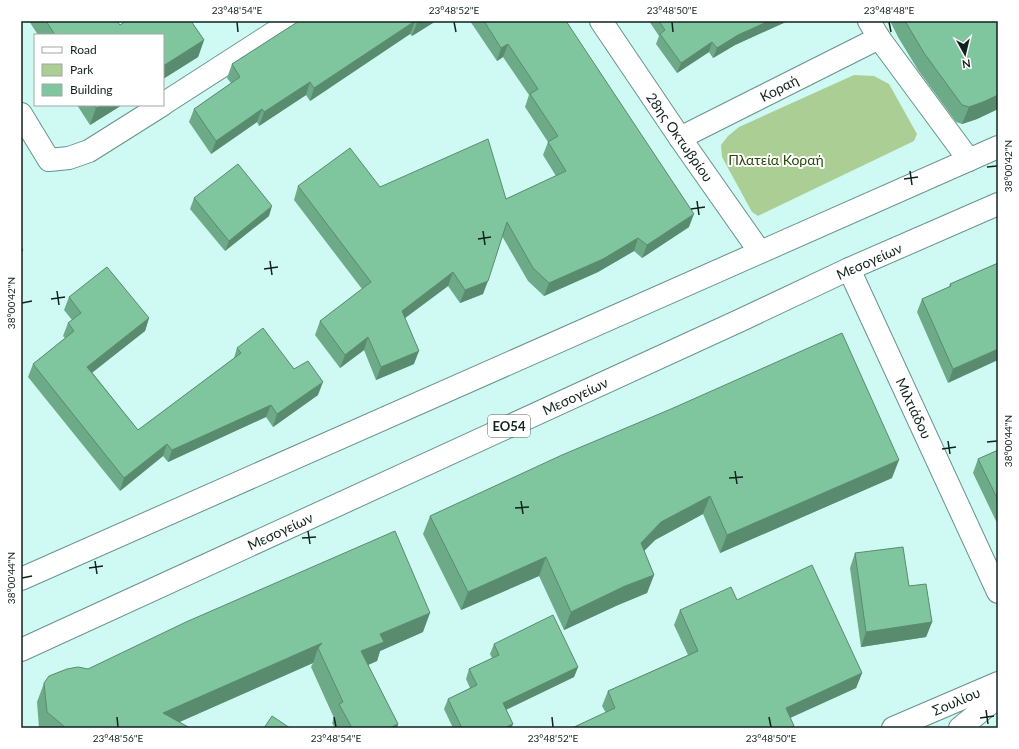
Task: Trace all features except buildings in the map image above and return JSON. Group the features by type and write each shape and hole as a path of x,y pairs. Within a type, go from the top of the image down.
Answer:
{"main road":[{"path":"164,104 292,21"},
{"name":"28ης Οκτωβρίου","path":"601,21 680,138 760,252"},
{"name":"Κοραή","path":"680,138 874,29 969,160"},
{"path":"21,114 49,160 69,158 89,150 160,106"},
{"path":"21,579 998,147"},
{"name":"Μεσογείων","path":"21,650 849,269 998,204"},
{"name":"Μιλτιάδου","path":"849,269 998,592"},
{"name":"Σουλίου","path":"893,728 998,683"},
{"path":"960,728 998,697"}],"green space":[{"name":"Πλατεία Κοραή","path":"854,75 874,76 889,84 917,134 914,141 758,216 752,212 722,157 721,145 728,136 739,127"}]}
